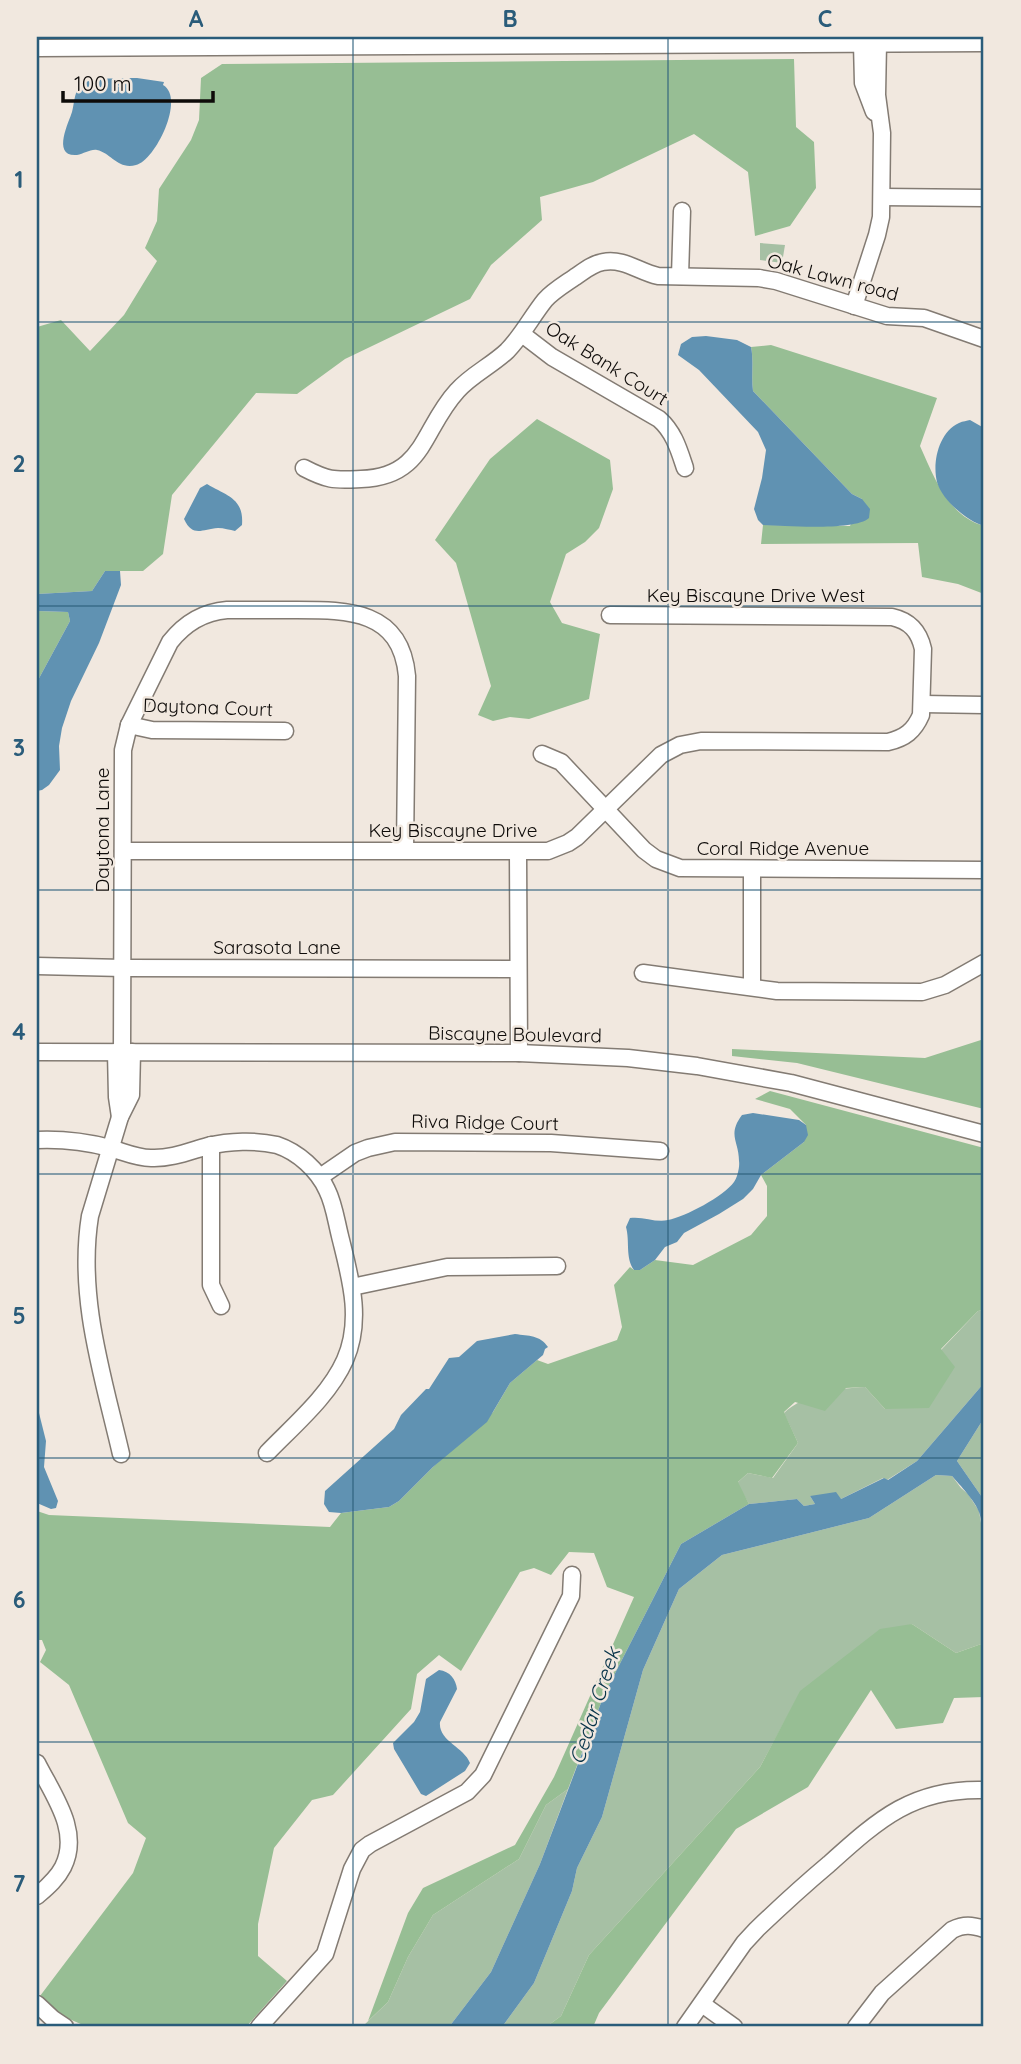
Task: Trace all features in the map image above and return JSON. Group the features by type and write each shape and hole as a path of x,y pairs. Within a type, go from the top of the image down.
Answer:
{"street":[{"path":"37,48 88,42 984,43"},
{"path":"854,306 881,217 882,133 863,83 870,43"},
{"path":"881,197 984,198"},
{"path":"680,276 682,211"},
{"name":"Oak Lawn road","path":"304,468 333,480 378,478 402,467 421,448 456,392 507,351 546,300 592,265 604,262 630,264 647,273 776,281 887,316 924,318 984,340"},
{"name":"Oak Bank Court","path":"522,334 552,356 659,419 674,437 685,468"},
{"name":"Daytona Lane","path":"121,1454 90,1320 88,1230 120,1116 131,1095 123,1052 124,750 129,725 170,642 186,625 217,610 341,610 368,617 390,632 403,655 407,676 405,850"},
{"name":"Key Biscayne Drive West","path":"610,615 901,619 909,623 923,649 922,704"},
{"path":"922,704 984,705"},
{"name":"Key Biscayne Drive","path":"123,851 536,852 558,848 577,837 671,749 689,742 888,742 901,739 910,733 921,715 922,704"},
{"name":"Daytona Court","path":"129,725 152,730 285,731"},
{"name":"Coral Ridge Avenue","path":"542,754 561,762 644,850 668,865 692,869 752,870 984,870"},
{"path":"518,852 519,1053"},
{"path":"752,870 752,988"},
{"path":"643,973 778,991 922,992 945,985 984,963"},
{"name":"Sarasota Lane","path":"37,966 518,969"},
{"name":"Biscayne Boulevard","path":"37,1052 519,1053 628,1058 743,1073 847,1096 984,1134"},
{"path":"37,1140 90,1143 152,1158 231,1142 277,1146 295,1153 320,1177 332,1203 352,1287 355,1324 339,1373 267,1453"},
{"name":"Riva Ridge Court","path":"320,1177 355,1153 395,1142 551,1143 660,1151"},
{"path":"211,1145 211,1285 221,1306"},
{"path":"352,1287 447,1267 557,1266"},
{"path":"259,2027 325,1954 352,1869 362,1850 467,1792 484,1776 571,1596 572,1575"},
{"path":"37,1763 66,1821 70,1838 62,1869 37,1896"},
{"path":"685,2027 744,1943 869,1828 895,1810 920,1799 954,1791 984,1790"},
{"path":"856,2027 882,1993 952,1930 962,1925 984,1929"},
{"path":"37,2004 65,2027"},
{"path":"702,2004 734,2027"}],"green space":[{"path":"794,59 796,127 814,142 816,188 790,226 755,236 748,172 694,134 593,182 540,197 542,220 491,265 470,299 345,359 297,394 256,393 172,495 163,554 143,571 105,571 92,591 37,594 37,327 61,320 90,351 124,315 157,261 145,248 157,221 159,189 191,140 199,120 201,78 222,64"},
{"path":"760,243 785,245 782,263 760,260"},
{"path":"771,345 937,398 920,446 937,482 952,504 971,521 984,526 984,594 958,584 922,577 918,543 761,544 763,525 850,526 862,499 852,494 753,391 751,347"},
{"path":"537,419 610,460 613,489 599,528 585,542 566,554 550,602 562,623 600,634 589,699 529,719 510,717 493,721 478,715 491,686 456,563 435,540 490,459"},
{"path":"37,611 68,612 70,621 37,682"},
{"path":"984,1039 984,1109 797,1063 732,1056 732,1049 925,1058"},
{"path":"770,1091 984,1148 984,1310 978,1311 941,1349 955,1367 929,1408 885,1409 865,1387 846,1388 825,1411 795,1402 784,1412 798,1443 772,1478 748,1473 738,1482 749,1504 681,1544 604,1695 568,1789 546,1805 519,1859 433,1915 408,1957 388,2002 368,2021 408,1913 423,1888 515,1845 554,1777 634,1597 607,1587 594,1553 569,1552 551,1575 534,1568 520,1572 461,1671 439,1655 417,1674 411,1709 333,1795 312,1800 274,1848 258,1924 258,1956 287,1981 246,2027 111,2027 83,2025 60,2015 40,1996 133,1873 146,1838 128,1823 69,1685 40,1662 46,1650 42,1640 37,1640 37,1511 49,1515 330,1527 341,1513 389,1507 399,1501 493,1412 510,1383 537,1360 548,1364 617,1340 622,1327 614,1285 630,1267 640,1270 655,1260 693,1265 751,1235 767,1216 767,1186 761,1175 804,1142 806,1125 790,1109 755,1099"},
{"path":"984,1310 984,1383 917,1461 887,1480 883,1478 841,1499 810,1496 815,1504 804,1506 797,1499 749,1504 737,1483 748,1473 773,1478 798,1443 784,1413 792,1406 822,1393 865,1387 885,1409 978,1311"},
{"path":"984,1418 984,1500 957,1461"},
{"path":"936,1475 952,1476 979,1511 984,1541 984,1643 956,1653 912,1624 801,1691 760,1767 589,1955 561,2016 546,2027 502,2027 534,1983 572,1891 577,1868 602,1817 643,1670 679,1589 722,1555 869,1518"},
{"path":"912,1624 956,1653 984,1643 984,1697 954,1698 943,1723 896,1729 871,1690 808,1787 736,1829 599,2013 593,2027 546,2027 561,2016 589,1955 760,1767 800,1691 880,1629"},
{"path":"568,1789 540,1864 491,1972 449,2027 362,2027 388,2002 408,1957 433,1915 519,1859 546,1805"}],"water":[{"path":"137,78 164,82 171,102 165,128 144,161 130,166 97,150 77,155 65,151 65,131 78,89 93,80"},
{"path":"692,337 737,340 751,347 753,391 852,494 862,499 870,509 869,518 850,525 819,527 763,525 758,520 754,509 766,450 758,432 699,370 678,355 681,344"},
{"path":"970,420 984,428 984,526 963,515 950,503 937,482 936,457 942,440 952,427"},
{"path":"207,484 237,503 242,525 235,531 218,528 198,531 187,525 184,519 200,488"},
{"path":"105,571 120,571 121,585 62,728 59,746 60,770 49,785 37,791 37,682 70,621 68,612 37,611 37,594 92,591"},
{"path":"753,1113 799,1120 806,1125 808,1135 804,1142 761,1175 743,1199 684,1233 677,1242 665,1247 655,1260 640,1270 634,1270 630,1260 626,1227 630,1218 663,1221 675,1218 704,1205 729,1188 735,1180 739,1166 735,1128 742,1115"},
{"path":"515,1334 538,1338 548,1347 543,1355 510,1383 487,1422 389,1507 329,1512 324,1504 325,1491 394,1429 401,1415 429,1389 449,1358 459,1357 477,1341"},
{"path":"984,1383 984,1418 957,1461 984,1500 984,1541 979,1512 971,1498 952,1476 936,1475 869,1518 722,1555 679,1589 643,1670 602,1817 577,1868 572,1891 534,1983 502,2027 449,2027 491,1972 540,1864 604,1695 681,1544 749,1504 797,1499 804,1506 815,1504 810,1496 836,1492 841,1499 884,1478 888,1480 917,1461"},
{"path":"37,1405 46,1441 44,1467 58,1501 56,1508 51,1509 37,1503"},
{"path":"439,1670 452,1676 457,1689 440,1722 440,1729 470,1763 465,1771 426,1796 421,1794 393,1743 414,1722 420,1712 426,1679"}],"water label":[{"name":"Cedar Creek","path":"595,1706"}]}
